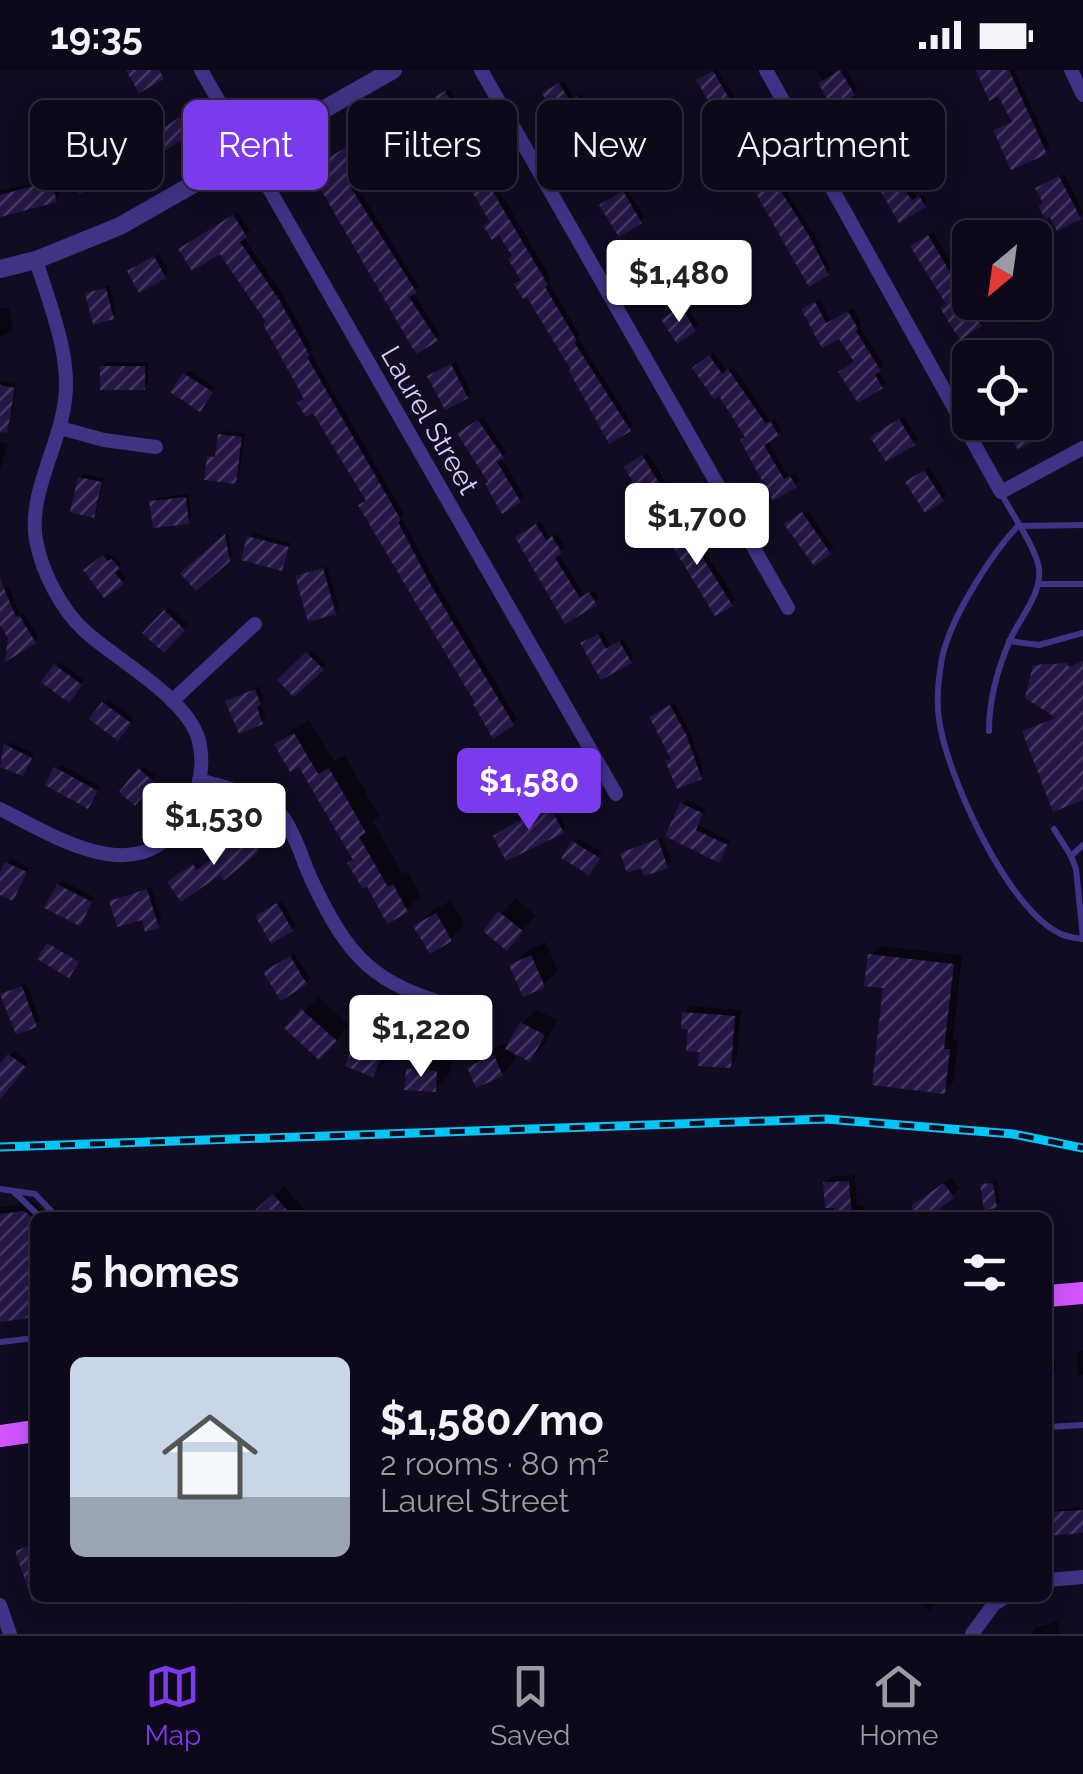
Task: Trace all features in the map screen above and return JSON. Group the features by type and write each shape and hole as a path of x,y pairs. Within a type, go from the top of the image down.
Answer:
{"main road":[{"path":"1052,1296 1083,1293"},
{"path":"0,1436 30,1432"}],"street":[{"name":"Laurel Street","path":"201,70 218,100"},
{"path":"328,107 393,70"},
{"path":"481,70 788,608"},
{"path":"766,70 1001,492 1083,448"},
{"path":"1071,70 1083,94"},
{"path":"0,269 36,260 120,226 184,190"},
{"name":"Laurel Street","path":"270,190 616,794"},
{"path":"0,810 82,850 114,857 136,854 160,844 175,832 193,802 199,780 198,739 190,720 83,630 48,578 36,540 34,513 66,396 63,352 36,260"},
{"path":"60,428 156,448"},
{"path":"172,701 254,624"},
{"path":"199,780 257,799 284,818 334,922 350,948 371,970 397,986 458,1007"},
{"path":"1052,1580 1083,1577"},
{"path":"972,1634 997,1602"},
{"path":"0,1605 10,1634"}],"lane":[{"path":"989,731 994,685 1009,641 1038,584 1036,558 1001,492"},
{"path":"1054,829 1072,856 1083,938 1062,935 1042,922 1001,869 970,818 938,718 942,656 996,549 1018,526 1083,525"},
{"path":"1038,584 1083,584"},
{"path":"1009,641 1039,645 1083,633"},
{"path":"1072,856 1083,845"},
{"path":"0,1188 36,1194 52,1212"},
{"path":"12,1190 36,1212"},
{"path":"0,1342 30,1339"},
{"path":"1052,1427 1083,1425"}],"building":[{"path":"126,70 159,70 164,79 139,93"},
{"path":"840,70 855,95 850,100 828,100 818,83"},
{"path":"976,70 1009,70 1047,154 1011,170 993,130 1012,122 998,96 989,101"},
{"path":"713,71 730,100 708,100 696,80"},
{"path":"559,83 569,100 546,100 542,93"},
{"path":"445,91 450,100 430,100"},
{"path":"180,117 183,122 183,139 163,152 163,128"},
{"path":"348,146 348,190 352,190 417,293 409,297 438,341 416,354 321,190 328,190 328,158"},
{"path":"1059,176 1081,219 1057,231 1050,217 1045,219 1038,205 1043,203 1035,188"},
{"path":"30,187 30,190 54,190 57,202 0,217 0,195"},
{"path":"471,190 492,190 548,285 545,287 577,341 574,342 631,431 609,444 571,370 527,297 523,299 514,284 521,280 508,259 512,256 499,235 492,240 483,226 490,222"},
{"path":"754,190 780,190 808,234 829,275 809,287"},
{"path":"880,190 904,190 912,200 919,196 926,207 899,223"},
{"path":"623,191 642,223 619,237 599,205"},
{"path":"233,215 247,237 240,242 280,301 310,356 307,357 401,520 398,522 432,587 514,725 493,739 358,505 366,501 313,413 306,417 297,403 304,399 263,324 266,322 220,254 192,271 178,249"},
{"path":"928,235 952,275 952,320 978,320 982,326 960,340 940,308 946,304 910,246"},
{"path":"656,250 660,256 670,250 680,266 670,272 673,277 650,291 633,264"},
{"path":"154,256 166,278 139,293 127,271"},
{"path":"106,288 114,319 93,325 85,293"},
{"path":"815,302 826,323 848,311 881,371 875,375 883,388 858,403 838,372 854,362 839,339 822,348 801,309"},
{"path":"681,307 696,331 677,344 661,319"},
{"path":"709,355 722,374 728,369 766,424 770,421 779,436 764,445 784,479 790,476 797,487 773,501 740,440 745,437 719,396 714,399 692,368"},
{"path":"451,364 468,398 445,410 427,376"},
{"path":"100,366 145,366 145,390 100,390"},
{"path":"183,373 213,392 200,412 170,392"},
{"path":"0,385 15,388 7,433 0,432"},
{"path":"899,419 915,445 886,462 870,437"},
{"path":"478,420 504,458 497,462 521,502 502,514 485,484 488,482 457,433"},
{"path":"218,434 242,437 236,484 204,480 207,456 215,457"},
{"path":"1013,440 1036,440 1018,450"},
{"path":"642,455 664,491 645,502 624,467"},
{"path":"924,470 944,501 925,513 905,482"},
{"path":"78,477 102,482 94,518 70,512"},
{"path":"186,497 189,524 153,528 149,501"},
{"path":"802,512 831,554 814,566 784,524"},
{"path":"678,519 733,606 715,616 662,529"},
{"path":"536,524 546,540 552,536 562,553 555,558 580,598 589,592 597,605 565,624 515,537"},
{"path":"225,534 230,561 196,591 180,573"},
{"path":"247,536 289,547 282,571 241,560"},
{"path":"103,555 120,569 115,573 124,584 104,598 83,570"},
{"path":"323,568 336,614 308,622 295,576"},
{"path":"0,579 16,617 19,615 36,643 5,662 8,638 0,625"},
{"path":"164,610 185,630 164,653 142,633"},
{"path":"598,634 606,649 619,641 632,663 601,680 580,643"},
{"path":"306,652 324,670 294,697 277,680"},
{"path":"1083,661 1083,800 1053,812 1022,731 1056,718 1025,698 1033,665 1067,663 1069,667"},
{"path":"54,664 82,685 69,703 41,682"},
{"path":"255,689 263,724 239,734 225,701"},
{"path":"102,702 131,723 118,741 89,719"},
{"path":"670,705 686,734 702,779 677,789 665,761 671,759 649,717"},
{"path":"294,733 318,774 329,768 366,833 359,837 388,887 393,884 408,912 387,924 367,886 363,889 347,863 353,860 299,767 290,772 274,744"},
{"path":"4,744 32,758 23,776 0,767"},
{"path":"537,756 553,786 532,796 523,778 517,780 511,769"},
{"path":"54,767 98,791 88,809 45,785"},
{"path":"138,768 154,782 135,806 119,792"},
{"path":"548,803 564,833 506,861 493,836"},
{"path":"680,803 703,813 696,830 728,845 719,863 665,836"},
{"path":"244,832 260,851 224,880 220,875 181,902 167,882 193,864 197,870"},
{"path":"658,839 668,868 644,876 641,868 627,873 620,853"},
{"path":"572,841 600,858 589,875 561,858"},
{"path":"5,862 27,872 13,901 0,895 0,872"},
{"path":"57,884 92,902 80,926 44,908"},
{"path":"147,889 159,928 145,932 142,920 117,927 109,901"},
{"path":"277,903 293,931 271,944 255,916"},
{"path":"498,911 523,931 507,951 483,931"},
{"path":"436,913 452,941 430,954 413,926"},
{"path":"47,943 79,962 69,978 37,959"},
{"path":"868,954 954,964 944,1049 950,1049 945,1094 872,1085 883,988 864,986"},
{"path":"531,955 545,987 523,997 509,965"},
{"path":"290,956 307,984 281,1001 263,972"},
{"path":"22,986 37,1027 16,1035 0,994"},
{"path":"301,1009 337,1041 319,1060 284,1028"},
{"path":"682,1012 735,1016 731,1068 698,1066 699,1052 686,1051 688,1030 681,1029"},
{"path":"520,1022 545,1035 530,1062 505,1049"},
{"path":"353,1045 382,1057 373,1077 345,1066"},
{"path":"8,1054 26,1067 0,1100 0,1064"},
{"path":"494,1055 503,1076 476,1088 467,1067"},
{"path":"406,1068 437,1071 436,1092 404,1090"},
{"path":"849,1181 852,1212 825,1208 823,1182"},
{"path":"944,1183 954,1198 935,1212 913,1212 912,1205"},
{"path":"993,1183 997,1208 984,1210 980,1184"},
{"path":"273,1194 289,1212 253,1212"},
{"path":"24,1211 30,1216 30,1318 0,1322 0,1214"},
{"path":"1083,1510 1083,1533 1052,1536 1052,1512"},
{"path":"30,1546 30,1594 15,1551"}],"railway":[{"path":"0,1147 826,1119 1013,1134 1083,1148"}]}
